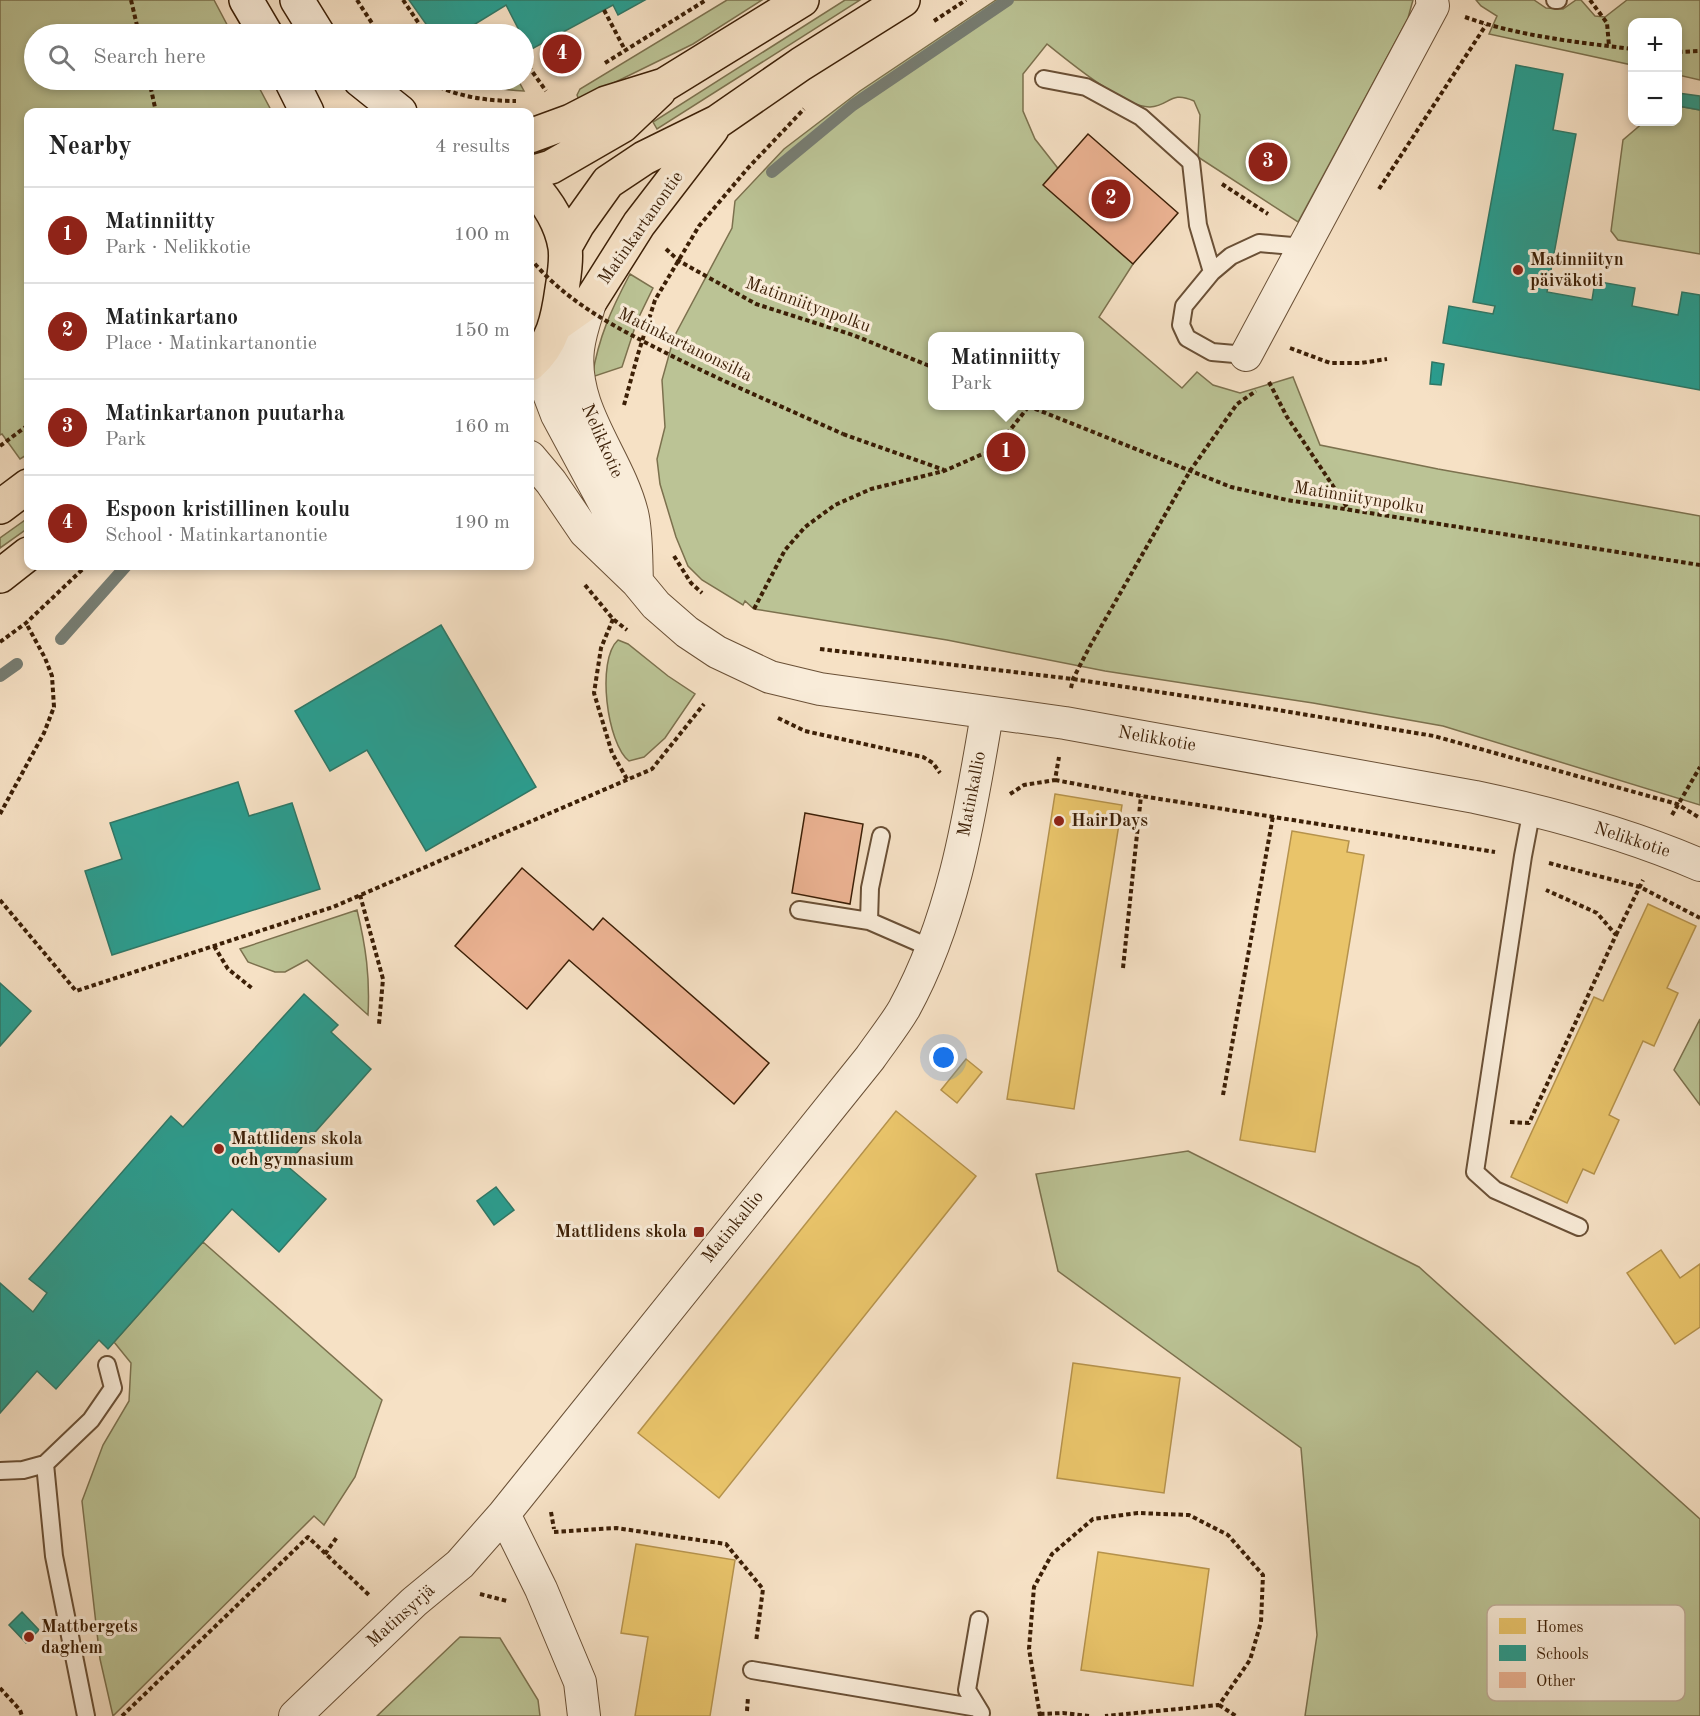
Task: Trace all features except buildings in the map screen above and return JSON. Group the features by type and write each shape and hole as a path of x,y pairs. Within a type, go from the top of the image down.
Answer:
{"main road":[{"path":"246,0 260,24"},
{"path":"297,0 312,24"},
{"path":"534,172 551,167 622,126 664,85 801,0"},
{"name":"Matinkartanontie","path":"565,247 578,224 608,182 644,158 717,123 801,64 903,0"},
{"path":"534,135 571,121 606,103 664,85"},
{"path":"296,90 305,108"},
{"path":"372,90 395,108"},
{"name":"Matinkartanontie","path":"553,331 591,300 639,224 717,123"},
{"path":"534,187 543,196 556,221 565,247 564,273 553,331 534,358"},
{"path":"0,507 24,489"},
{"path":"0,576 24,557"}],"street":[{"path":"1246,355 1432,3"},
{"name":"Nelikkotie","path":"591,300 578,351 579,384 593,426 617,472 632,514 637,582"},
{"name":"Nelikkotie","path":"553,331 549,394 557,415 613,519 637,582"},
{"name":"Nelikkotie","path":"534,462 551,482 585,532 637,582 656,604 687,632 717,652 770,677 820,690 987,714 1076,724 1475,796 1532,809 1657,846 1700,866"},
{"name":"Matinkallio","path":"504,1514 870,1058 903,1010 931,948 953,889 975,787 987,714"},
{"path":"504,1514 542,1589 580,1682 585,1716"},
{"name":"Matinsyrjä","path":"294,1716 414,1602 460,1564 504,1514"}],"lane":[{"path":"1044,79 1086,87 1141,117 1191,162 1198,225 1212,272"},
{"path":"1246,355 1212,352 1187,338 1181,325 1184,306 1212,272 1231,256 1259,243 1307,242"},
{"path":"1532,809 1475,1172 1496,1190 1579,1227"},
{"path":"869,921 870,888 881,836"},
{"path":"799,910 869,921 931,948"},
{"path":"0,1471 23,1470 45,1464 91,1420 113,1388 107,1365"},
{"path":"45,1464 54,1556 86,1716"},
{"path":"979,1620 967,1690 980,1712"},
{"path":"752,1670 980,1712"}],"path":[{"path":"131,0 137,24"},
{"path":"357,0 373,24"},
{"path":"403,0 419,24"},
{"path":"601,65 706,0"},
{"path":"928,24 966,0"},
{"path":"1590,0 1607,22 1609,46"},
{"path":"1432,3 1486,25 1526,34 1628,48"},
{"path":"604,10 625,50"},
{"path":"1375,195 1486,25"},
{"path":"1682,52 1700,51"},
{"path":"534,74 546,91"},
{"path":"536,94 554,88"},
{"path":"150,90 155,108"},
{"path":"449,90 478,98 516,102 526,98"},
{"path":"623,410 655,300 699,226 748,168 811,104"},
{"path":"1191,162 1307,242"},
{"name":"Matinniitynpolku","path":"679,261 756,304 853,335 928,365"},
{"name":"Matinkartanonsilta","path":"534,262 557,286 584,307 616,327 717,378 843,434 944,471"},
{"path":"1284,346 1330,363 1361,363 1387,359"},
{"path":"1072,679 1190,471 1237,404 1269,381 1287,417 1350,511"},
{"path":"754,609 785,550 805,527 835,505 871,489 944,471 986,453 1010,430 1025,410"},
{"name":"Matinniitynpolku","path":"1038,410 1231,487 1350,511 1700,565"},
{"path":"0,446 24,428"},
{"path":"672,549 676,560 691,583 708,599"},
{"path":"0,642 26,623 82,570"},
{"path":"613,620 601,648 594,693 612,753 627,779"},
{"path":"0,814 44,733 54,707 52,676 26,623"},
{"path":"809,648 1072,679 1434,736 1677,804 1700,818"},
{"path":"0,900 76,991 333,907 652,768 704,704"},
{"path":"1055,780 1141,796 1523,856 1640,887 1700,918"},
{"path":"1123,968 1141,796"},
{"path":"1223,1095 1273,816"},
{"path":"1520,881 1556,893 1597,913 1616,935"},
{"path":"1478,1150 1508,1121 1528,1123 1640,887"},
{"path":"360,895 383,979 378,1024"},
{"path":"214,946 228,969 253,989"},
{"path":"551,1508 558,1543"},
{"path":"1089,1716 1062,1713 1040,1715 1029,1649 1034,1587 1052,1554 1093,1519 1138,1513 1189,1515 1228,1535 1263,1575 1261,1622 1250,1660 1218,1705"},
{"path":"554,1532 616,1528 726,1544 763,1589 747,1711"},
{"path":"325,1554 337,1537"},
{"path":"122,1716 308,1538 377,1602"},
{"path":"472,1596 481,1594 512,1603 542,1589"},
{"path":"0,1688 20,1710 22,1716"},
{"path":"1105,1716 1218,1705 1236,1716"}],"green space":[{"path":"0,0 214,0 227,24 24,24 24,90 260,90 270,108 24,108 24,456 20,459 2,434 0,435"},
{"path":"727,0 762,0 693,44 579,100 577,95 580,89"},
{"path":"845,0 860,0 657,129 653,122"},
{"path":"996,0 1413,0 1408,18 1298,222 1198,157 1200,115 1194,101 1180,97 1150,107 1126,100 1097,82 1047,44 1023,74 1023,111 1035,139 1133,264 1099,317 1182,388 1197,372 1213,385 1240,393 1293,377 1320,445 1438,469 1700,516 1700,805 1443,726 1313,703 1105,671 947,640 754,609 745,601 743,605 702,580 688,566 676,537 660,484 657,459 665,427 662,380 674,337 732,228 735,201 784,149 860,91"},
{"path":"1476,0 1534,0 1546,8 1563,9 1576,0 1581,0 1595,16 1605,17 1627,0 1700,0 1700,80 1682,76 1682,18 1628,18 1628,64 1489,34 1497,16"},
{"path":"1682,107 1700,110 1700,254 1618,240 1611,231 1623,140 1639,126 1682,126"},
{"path":"630,274 653,288 637,321 622,367 592,377 606,324"},
{"path":"24,521 24,531 0,548 0,538"},
{"path":"618,640 628,644 695,694 665,738 644,757 629,761 621,752 615,738 607,702 607,665 611,650"},
{"path":"357,910 367,962 368,1015 307,960 285,972 275,972 248,962 240,949"},
{"path":"1700,1019 1700,1105 1674,1070"},
{"path":"1188,1151 1419,1267 1700,1519 1700,1716 1305,1716 1317,1635 1301,1448 1058,1271 1036,1174"},
{"path":"203,1242 382,1400 355,1477 324,1525 314,1516 113,1716 100,1659 82,1501 103,1445 129,1401 131,1363 114,1342"},
{"path":"460,1637 500,1638 538,1700 540,1716 377,1716"}],"waterway":[{"path":"772,172 853,105 1008,0"},
{"path":"61,639 122,570"},
{"path":"0,676 17,664"}],"place":[{"name":"Espoon kristillinen koulu","path":"562,54"},
{"name":"Matinkartanon puutarha","path":"1268,162"},
{"name":"Matinkartano","path":"1111,199"},
{"name":"Matinniityn päiväkoti","path":"1518,270"},
{"name":"Matinniitty","path":"1006,452"},
{"name":"HairDays","path":"1059,821"},
{"name":"Mattlidens skola och gymnasium","path":"219,1149"},
{"name":"Mattlidens skola","path":"699,1232"},
{"name":"Mattbergets daghem","path":"29,1637"}]}
